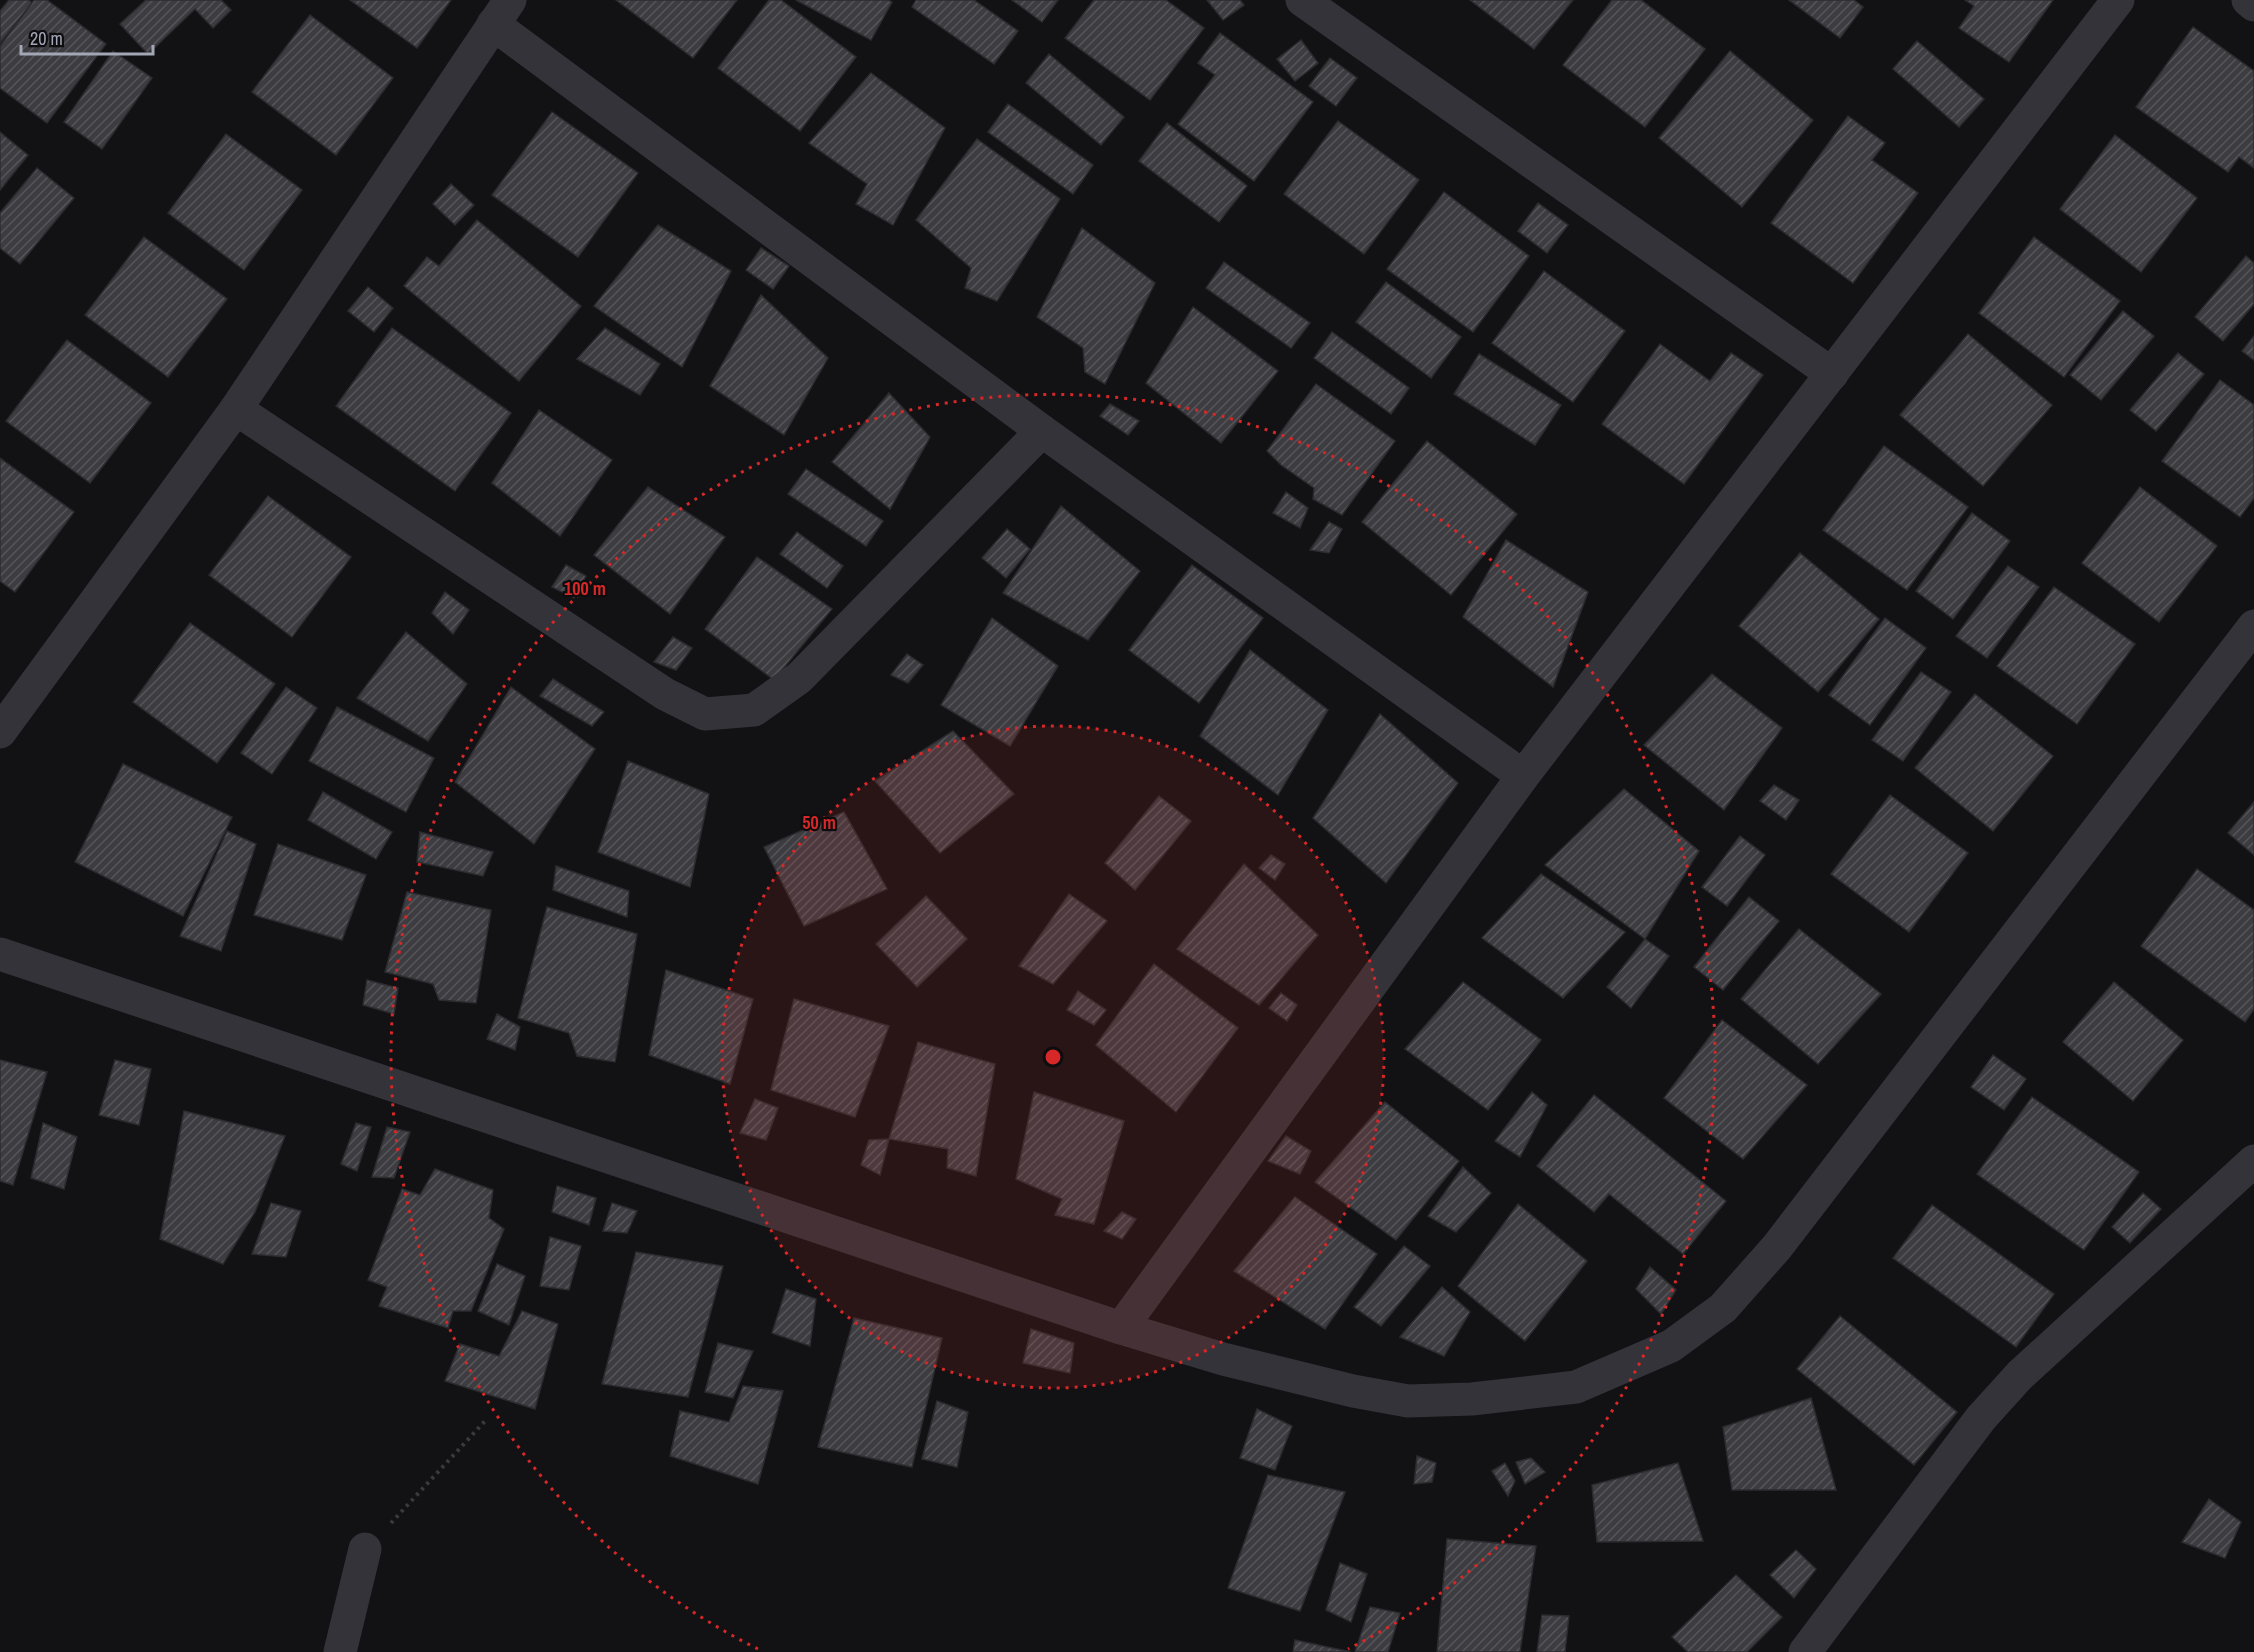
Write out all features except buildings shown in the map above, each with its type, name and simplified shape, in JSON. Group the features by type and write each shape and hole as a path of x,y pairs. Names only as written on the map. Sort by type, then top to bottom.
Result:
{"street":[{"path":"1302,0 1832,374"},
{"path":"1121,1328 1523,776 2118,0"},
{"path":"2248,0 2254,4"},
{"path":"0,732 236,409 501,12 1042,430 1523,776"},
{"path":"236,409 665,694 705,714 754,710 799,678 1042,430"},
{"path":"0,954 1121,1328 1232,1361 1353,1391 1407,1401 1472,1400 1576,1387 1671,1346 1722,1308 1777,1247 2254,626"},
{"path":"1805,1652 1981,1418 2020,1375 2254,1161"},
{"path":"340,1652 365,1549"}],"path":[{"path":"365,1549 425,1488 485,1421"}]}
